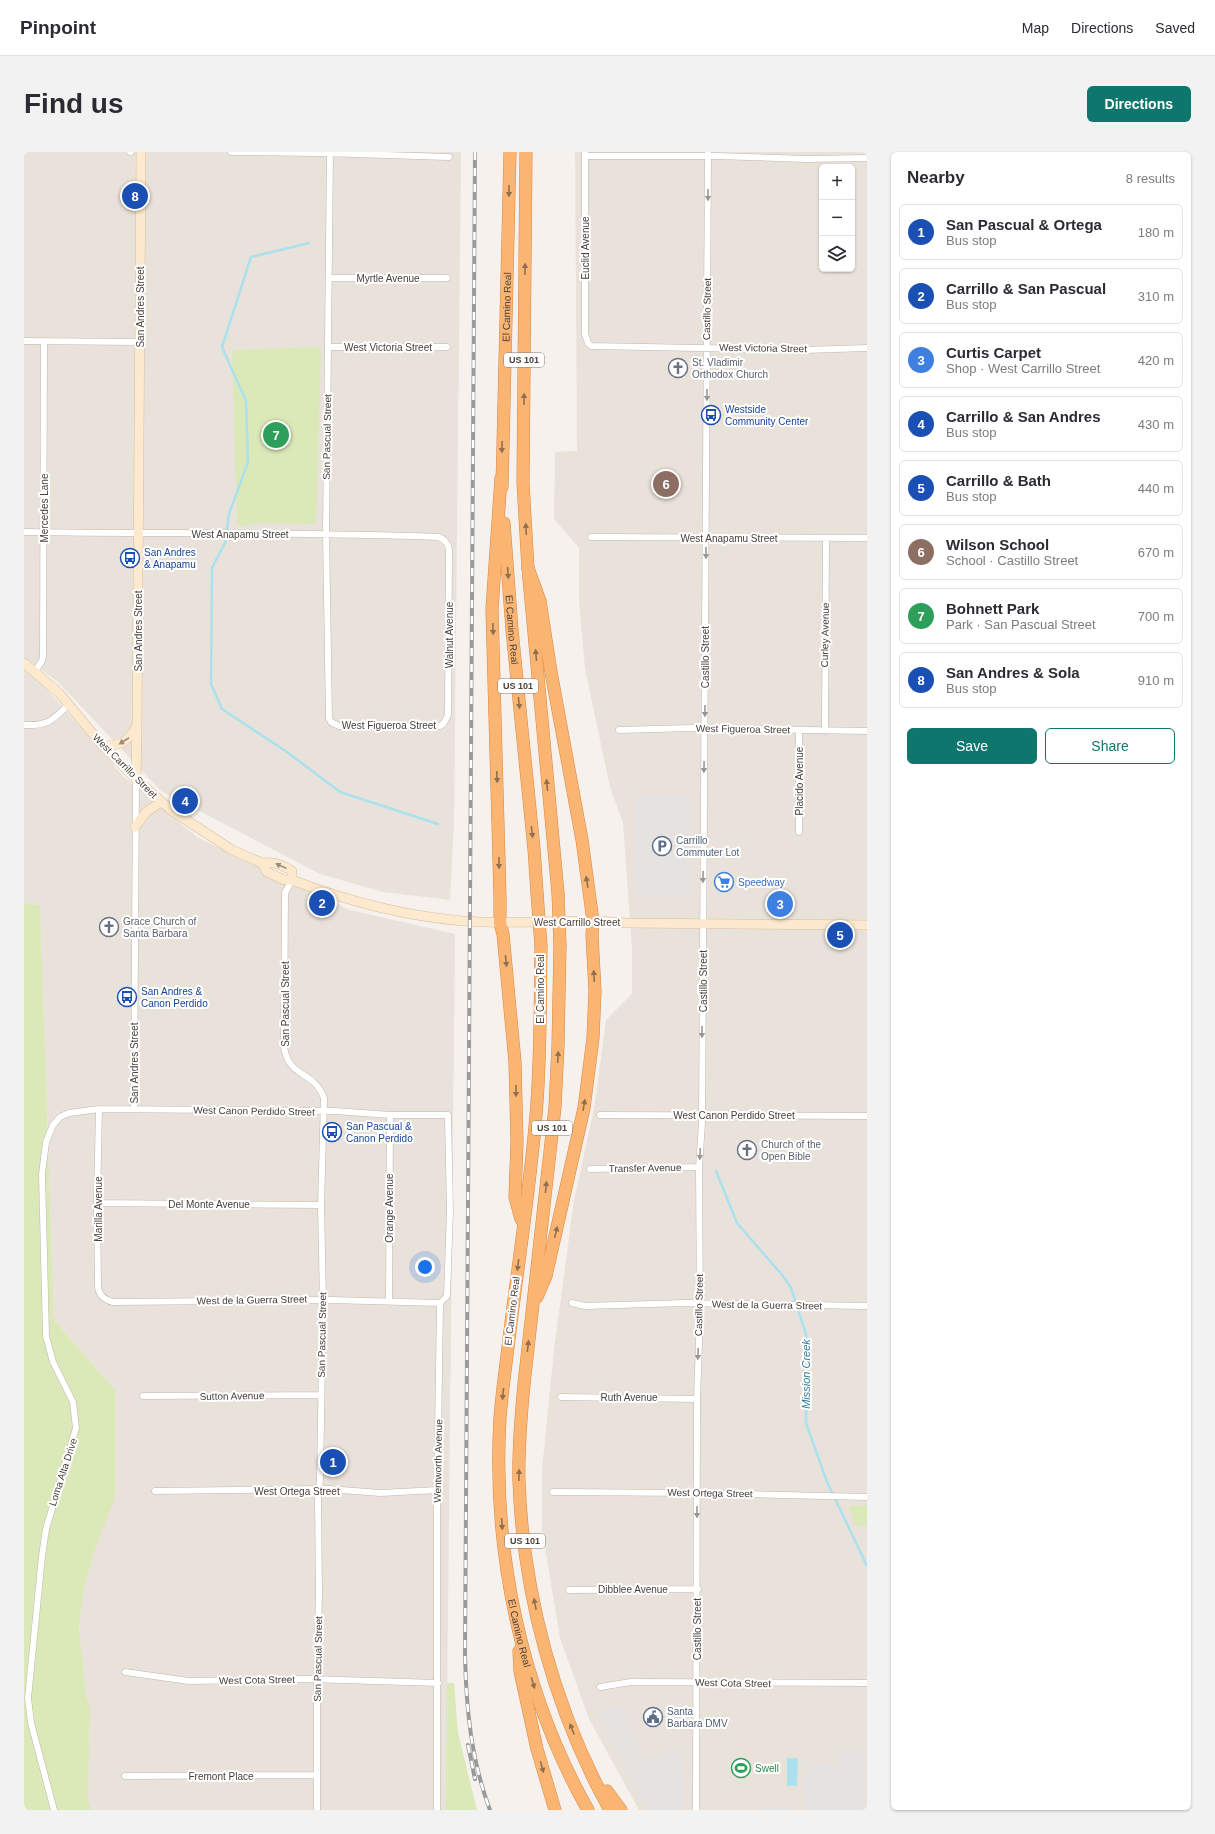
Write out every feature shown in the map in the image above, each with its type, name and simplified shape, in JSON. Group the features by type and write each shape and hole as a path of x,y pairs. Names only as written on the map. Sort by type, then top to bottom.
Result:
{"highway":[{"name":"El Camino Real","path":"510,152 501,478 512,630 534,849 541,946 540,1022 536,1115 503,1392 499,1450 503,1542 519,1632 538,1700 572,1782 588,1810"},
{"name":"El Camino Real","path":"526,152 523,483 528,568 558,893 560,946 555,1107 520,1429 519,1481 528,1567 539,1624 554,1680 586,1765 610,1810"},
{"path":"501,478 492,609 500,923 503,934 515,1062 517,1142 515,1197 523,1226"},
{"path":"528,568 540,601 550,665 582,840 593,921 594,1015 586,1093 579,1131 546,1276 532,1309"},
{"path":"519,1632 520,1671 537,1749 555,1810"},
{"path":"586,1765 621,1810"}],"main road":[{"name":"San Andres Street","path":"136,779 138,725 141,152"},
{"name":"West Carrillo Street","path":"24,663 59,692 68,705 103,746 161,802 205,834 232,850 262,863 271,862 292,871 292,880 338,896 405,913 456,920 500,923 593,921 627,923 867,925"},
{"path":"103,746 121,744 132,736 138,725"},
{"path":"135,827 146,812 161,802"}],"street":[{"path":"232,152 330,152 449,157"},
{"name":"San Pascual Street","path":"330,152 326,533 329,718 331,722"},
{"path":"585,154 708,154 761,159 867,158"},
{"name":"Euclid Avenue","path":"585,154 585,334 588,343"},
{"name":"Castillo Street","path":"696,1810 698,1589 697,1398 700,1304 699,1168 702,1115 708,154"},
{"name":"Myrtle Avenue","path":"329,278 447,278"},
{"path":"24,341 140,342"},
{"name":"Mercedes Lane","path":"35,671 42,661 43,656 44,341"},
{"name":"West Victoria Street","path":"588,343 597,347 707,347 804,350 867,348"},
{"name":"West Victoria Street","path":"328,347 447,347"},
{"name":"West Anapamu Street","path":"24,532 138,532 242,535 326,533 438,537 446,542 450,550"},
{"name":"West Anapamu Street","path":"591,537 867,538"},
{"name":"Curley Avenue","path":"825,731 826,539"},
{"name":"Walnut Avenue","path":"446,720 448,715 450,550"},
{"path":"24,725 46,724 54,720 68,705"},
{"name":"West Figueroa Street","path":"331,722 339,726 440,726 446,720"},
{"name":"West Figueroa Street","path":"619,730 704,728 799,731 867,731"},
{"name":"Placido Avenue","path":"799,731 799,832"},
{"name":"San Andres Street","path":"134,1109 136,779"},
{"name":"San Pascual Street","path":"292,880 285,893 284,1047 287,1060 293,1068 312,1079 318,1086 324,1098 321,1205 323,1300 317,1680 317,1810"},
{"name":"West Canon Perdido Street","path":"60,1117 69,1113 99,1109 448,1115"},
{"name":"Marilla Avenue","path":"99,1109 97,1203 99,1291 104,1299 113,1302"},
{"name":"West Canon Perdido Street","path":"600,1114 867,1116"},
{"name":"Orange Avenue","path":"388,1300 390,1115"},
{"name":"Wentworth Avenue","path":"437,1810 440,1302 447,1296 449,1258 448,1115"},
{"name":"Loma Alta Drive","path":"54,1810 31,1723 28,1698 46,1528 76,1428 74,1407 48,1348 45,1325 42,1174 46,1142 53,1125 60,1117"},
{"name":"Transfer Avenue","path":"590,1169 699,1168"},
{"name":"Del Monte Avenue","path":"97,1203 321,1205"},
{"name":"West de la Guerra Street","path":"113,1302 388,1300 440,1302"},
{"name":"West de la Guerra Street","path":"572,1303 584,1306 700,1304 867,1306"},
{"name":"Sutton Avenue","path":"143,1396 321,1395"},
{"name":"Ruth Avenue","path":"561,1397 697,1398"},
{"name":"West Ortega Street","path":"155,1491 320,1490 380,1493 438,1490"},
{"name":"West Ortega Street","path":"554,1492 697,1492 867,1497"},
{"name":"Dibblee Avenue","path":"569,1590 698,1589"},
{"name":"West Cota Street","path":"125,1672 189,1681 317,1680 438,1683"},
{"name":"West Cota Street","path":"600,1687 631,1682 867,1683"},
{"name":"Fremont Place","path":"125,1776 317,1775"}],"shaded area":[{"path":"24,152 461,152 454,822 450,900 383,892 320,874 161,791 57,681 24,658"},
{"path":"575,152 867,152 867,1810 639,1810 589,1719 560,1638 542,1529 542,1470 554,1350 574,1200 594,1109 606,1020 632,994 632,949 623,823 610,787 585,669 579,600 579,548 554,519 555,452 577,451"},
{"path":"24,663 123,776 197,837 350,910 455,934 446,1810 92,1810 88,1801 90,1706 86,1696 79,1628 83,1593 93,1554 115,1390 54,1320 40,905 24,903"},
{"name":"Carrillo Commuter Lot","path":"635,796 690,796 690,897 635,896"},
{"path":"621,1705 644,1760 683,1747 684,1810 645,1810 596,1713"},
{"path":"836,1748 864,1751 867,1754 867,1769 864,1772 867,1775 867,1810 806,1810 804,1790 805,1763 839,1763"},
{"path":"759,1807 789,1807 792,1810 759,1810"}],"green space":[{"path":"321,347 316,521 314,524 254,523 247,526 237,525 232,350"},
{"path":"24,903 40,905 54,1320 115,1390 115,1497 93,1554 83,1593 79,1628 86,1696 90,1706 88,1801 92,1810 24,1810"},
{"path":"867,1505 867,1526 855,1526 849,1506"},
{"path":"447,1683 454,1683 458,1733 477,1810 446,1810"}],"water":[{"path":"787,1758 798,1758 797,1786 787,1786"}],"waterway":[{"path":"309,243 251,257 222,347 246,401 248,462 229,514 225,543 212,568 211,684 222,709 287,752 340,792 438,824"},
{"name":"Mission Creek","path":"716,1171 737,1223 783,1276 791,1288 806,1334 806,1423 827,1482 867,1566"}],"railway":[{"path":"475,152 465,1654 468,1713 474,1753 478,1772 490,1810"},
{"path":"468,1745 475,1779"}],"place":[{"name":"San Andres & Sola","path":"135,196"},
{"name":"St. Vladimir Orthodox Church","path":"678,368"},
{"name":"Westside Community Center","path":"711,415"},
{"name":"Bohnett Park","path":"276,435"},
{"name":"Wilson School","path":"666,484"},
{"name":"San Andres & Anapamu","path":"130,558"},
{"name":"Carrillo & San Andres","path":"185,801"},
{"name":"Carrillo Commuter Lot","path":"662,846"},
{"name":"Speedway","path":"724,882"},
{"name":"Carrillo & San Pascual","path":"322,903"},
{"name":"Curtis Carpet","path":"780,904"},
{"name":"Grace Church of Santa Barbara","path":"109,927"},
{"name":"Carrillo & Bath","path":"840,935"},
{"name":"San Andres & Canon Perdido","path":"127,997"},
{"name":"San Pascual & Canon Perdido","path":"332,1132"},
{"name":"Church of the Open Bible","path":"747,1150"},
{"name":"San Pascual & Ortega","path":"333,1462"},
{"name":"Santa Barbara DMV","path":"653,1717"},
{"name":"Swell","path":"741,1768"}]}
